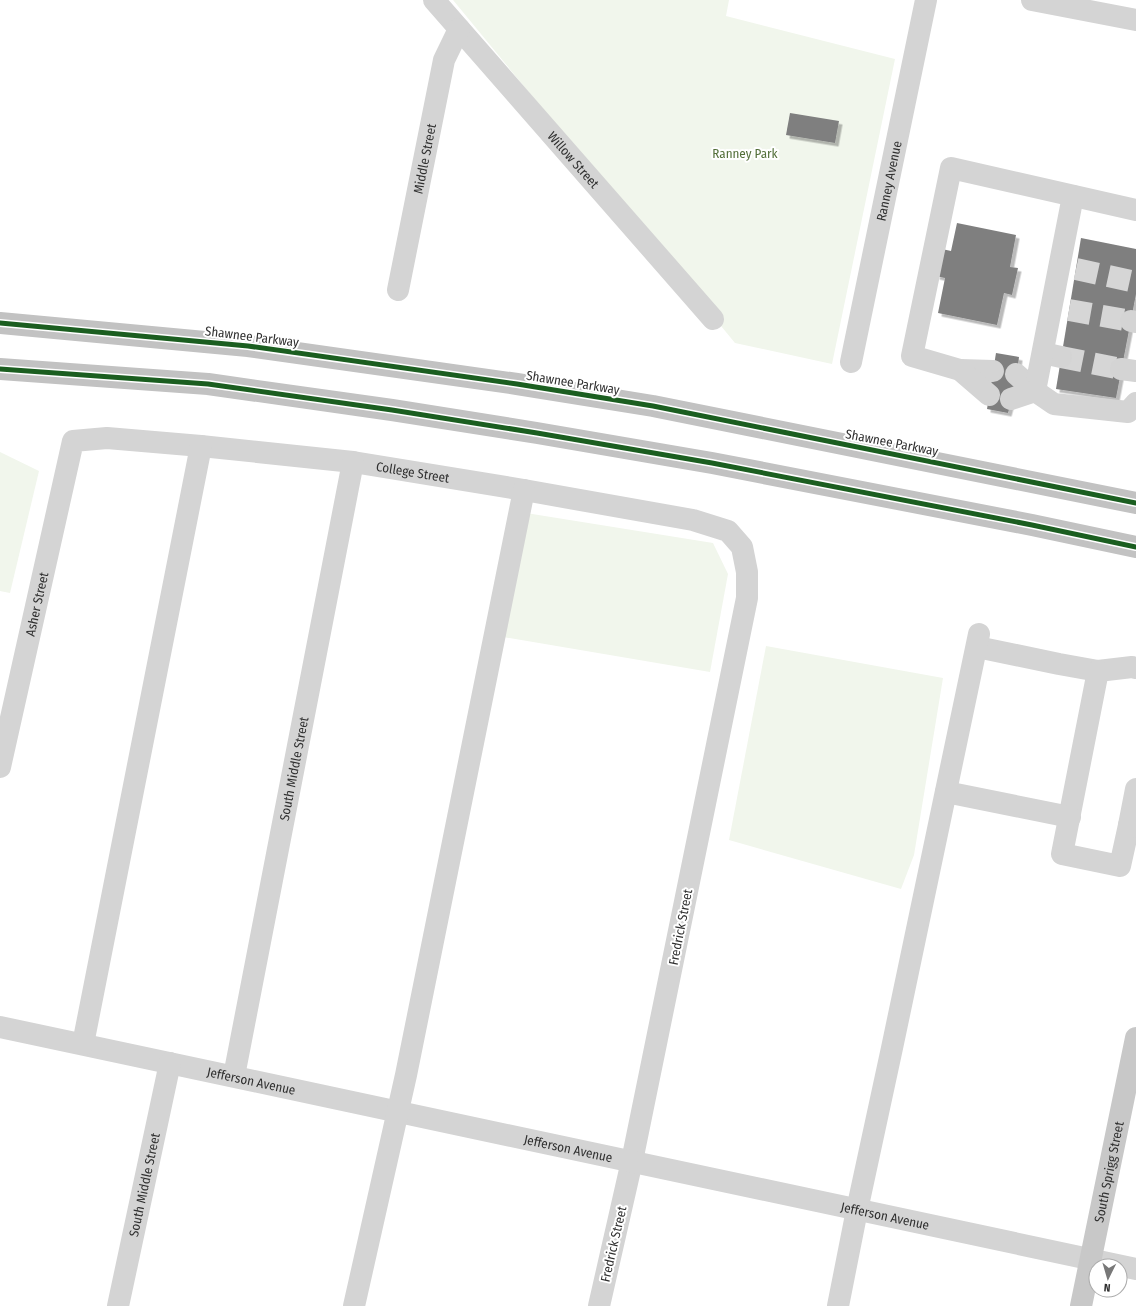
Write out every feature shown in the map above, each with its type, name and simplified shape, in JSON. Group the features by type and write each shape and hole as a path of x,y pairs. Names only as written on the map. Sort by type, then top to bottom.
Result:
{"highway":[{"name":"Shawnee Parkway","path":"0,324 248,346 517,384 653,406 1136,503"},
{"path":"0,369 208,384 537,432 712,462 1136,547"},
{"path":"1109,497 1136,494"},
{"path":"1100,540 1121,550 1136,561"}],"main road":[{"name":"South Sprigg Street","path":"1091,1258 1136,1038"},
{"name":"South Sprigg Street","path":"1081,1306 1088,1273"}],"street":[{"name":"Willow Street","path":"434,0 713,319"},
{"name":"Ranney Avenue","path":"851,362 926,0"},
{"path":"1032,0 1136,20"},
{"name":"Middle Street","path":"398,290 444,60 459,29"},
{"path":"993,370 960,370 912,356 951,168 1136,210"},
{"path":"1011,399 1035,391 1052,355 1068,268 1073,196"},
{"path":"960,370 989,396"},
{"path":"1016,374 1035,391 1054,404 1128,412 1136,403"},
{"name":"College Street","path":"73,441 107,438 353,462 524,490 692,520 728,532 742,547"},
{"name":"Asher Street","path":"0,767 73,441"},
{"path":"83,1044 201,446"},
{"name":"South Middle Street","path":"234,1076 353,462"},
{"path":"354,1306 398,1112 524,490"},
{"name":"Fredrick Street","path":"599,1306 632,1161 747,598 747,572 742,547"},
{"path":"838,1306 978,640 1058,664 1098,671 1136,668"},
{"path":"1098,671 1062,854 1120,866 1132,826 1136,789"},
{"path":"946,792 1070,817"},
{"name":"Jefferson Avenue","path":"0,1026 1088,1258"},
{"name":"South Middle Street","path":"118,1306 170,1063"}],"green space":[{"name":"Ranney Park","path":"453,0 729,0 726,16 895,59 832,364 735,343"},
{"path":"0,452 39,471 10,593 0,591"},
{"path":"526,513 713,543 728,574 710,672 503,637"},
{"path":"766,646 943,678 914,855 901,889 729,840"}],"building":[{"path":"790,113 839,121 835,143 786,135"},
{"path":"957,223 1016,235 1010,267 1018,268 1012,295 1004,293 997,325 938,313 945,278 936,276 942,249 951,251"},
{"path":"1081,238 1136,249 1136,294 1116,398 1056,389"},
{"path":"996,353 1019,357 1015,387 1008,413 987,409"}],"tunnel":[{"path":"1076,269 1136,282"},
{"path":"1069,310 1131,321"},
{"path":"1061,357 1121,369"}],"cycle path":[{"path":"0,323 248,346 517,384 653,406 1136,503"},
{"path":"0,369 208,384 392,410 712,463 1032,525 1136,547"}]}
